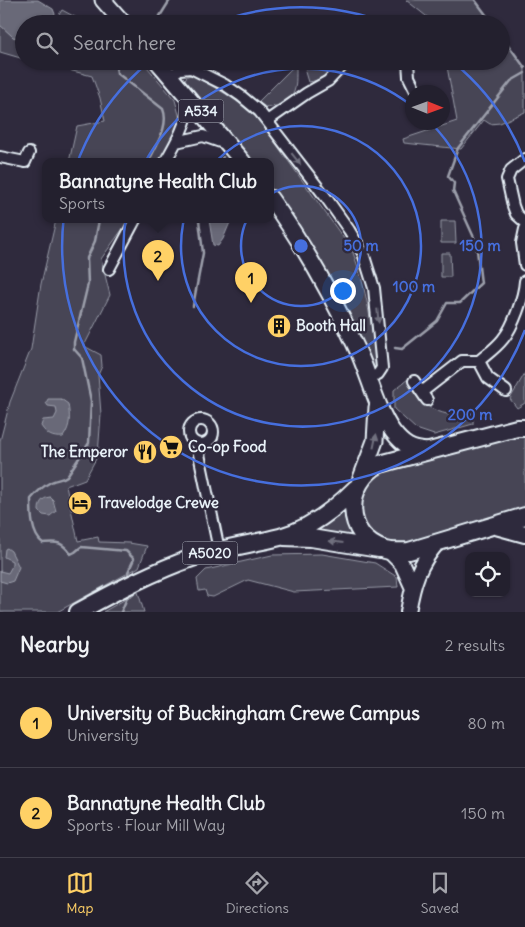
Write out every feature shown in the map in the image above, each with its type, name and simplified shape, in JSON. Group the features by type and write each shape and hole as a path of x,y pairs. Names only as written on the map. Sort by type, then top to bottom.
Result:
{"highway":[{"path":"525,428 517,428 380,464 368,472 358,485 353,503 353,511 358,526 370,541 387,550 409,551 525,516"},
{"name":"A5020","path":"78,612 141,578 174,564 219,550 282,536 325,516 358,485"},
{"path":"495,526 525,534"},
{"name":"A5020","path":"282,536 310,538 387,550"}],"main road":[{"path":"103,0 116,15"},
{"name":"A534","path":"165,70 240,158"},
{"path":"274,204 296,234 320,275 353,339 390,428 402,442 415,450 428,451"},
{"path":"358,485 375,440 377,425 376,398"},
{"path":"408,612 412,586 421,564 438,542"},
{"path":"387,550 402,564 412,586"}],"street":[{"path":"170,76 179,70"},
{"path":"195,70 241,96 259,111 349,230 367,262 375,296 382,368 378,374 369,378"},
{"path":"267,121 328,81 338,70"},
{"path":"409,70 409,77 413,85"},
{"path":"167,158 188,115 190,99"},
{"path":"176,142 191,137 207,137 230,146"},
{"path":"0,157 25,162 29,153"},
{"path":"525,159 511,170 507,179 516,214 525,222"},
{"path":"109,269 133,223"},
{"path":"525,229 522,243 525,265"},
{"path":"414,381 424,396 462,361 479,361 504,338 517,310 525,287 525,281"},
{"path":"479,361 488,378 506,391"},
{"path":"199,444 199,454 219,550"}],"shaded area":[{"path":"406,0 475,0 486,15 425,15"},
{"path":"62,10 71,15 59,15"},
{"path":"0,24 15,37 15,56 0,52"},
{"path":"510,47 525,68 525,112 500,123 490,124 484,120 461,149 404,143 403,139 430,130 450,130 450,123 457,121 448,70 510,70"},
{"path":"69,70 150,70 175,100 181,122 162,158 70,158 77,126 105,121 100,98 92,76"},
{"path":"290,70 296,70 295,88 290,99 267,108 258,102"},
{"path":"306,70 331,70 322,77 308,82"},
{"path":"192,75 226,94 254,113 352,250 365,294 377,367 372,370 274,196 274,158 244,158 183,83 187,76"},
{"path":"441,221 455,221 456,243 441,243"},
{"path":"55,223 127,223 101,259 110,295 84,346 101,355 102,366 98,375 101,414 98,455 85,479 66,486 78,541 98,537 99,542 147,546 139,567 57,612 0,612 0,441 10,402 31,349 41,284"},
{"path":"441,253 450,253 451,277 441,277"},
{"path":"525,373 525,403 517,408 510,399"},
{"path":"408,379 417,397 428,407 450,415 473,418 473,424 434,435 416,429 394,409 394,390"},
{"path":"525,428 525,534 495,526 425,547 311,538 312,523 362,475"},
{"path":"322,554 375,563 397,577 398,587 294,592 248,580 213,597 207,596 205,590 199,591 197,579 206,570 272,555"},
{"path":"138,592 144,612 103,612"}],"water":[{"path":"0,0 38,0 53,9 55,14 15,15 15,37 0,25"},
{"path":"209,223 230,223 218,246 213,245"},
{"path":"48,399 61,399 68,404 69,421 63,437 50,435 41,426 43,420 54,419 57,413 56,407 48,406 46,403"},
{"path":"50,497 53,500 56,511 50,516 43,515 39,511 40,504 44,499"},
{"path":"7,548 11,551 19,567 13,581 7,583 0,581 0,571 8,573 12,566 12,561 4,557 5,549"}],"waterway":[{"path":"161,15 170,0"},
{"path":"475,0 486,15"},
{"path":"510,47 525,68"},
{"path":"117,70 117,73 163,109 165,122 151,158"},
{"path":"395,348 402,349 437,321 447,303 460,303 481,283 476,242 453,191 454,183 448,176 458,148 511,81 525,73"},
{"path":"98,223 95,241 87,258 88,284 74,342 74,349 82,358 91,401 89,443 67,476 53,481 40,489 31,499 32,517 36,535 43,543 62,545 71,554 81,547 126,551 134,559 128,572 128,579"},
{"path":"193,306 203,253 199,223"},
{"path":"121,612 127,598 127,592"}],"place":[{"name":"Bannatyne Health Club","path":"158,281"},
{"name":"University of Buckingham Crewe Campus","path":"251,303"},
{"name":"Booth Hall","path":"279,326"},
{"name":"Co-op Food","path":"171,447"},
{"name":"The Emperor","path":"145,452"},
{"name":"Travelodge Crewe","path":"80,503"}]}
